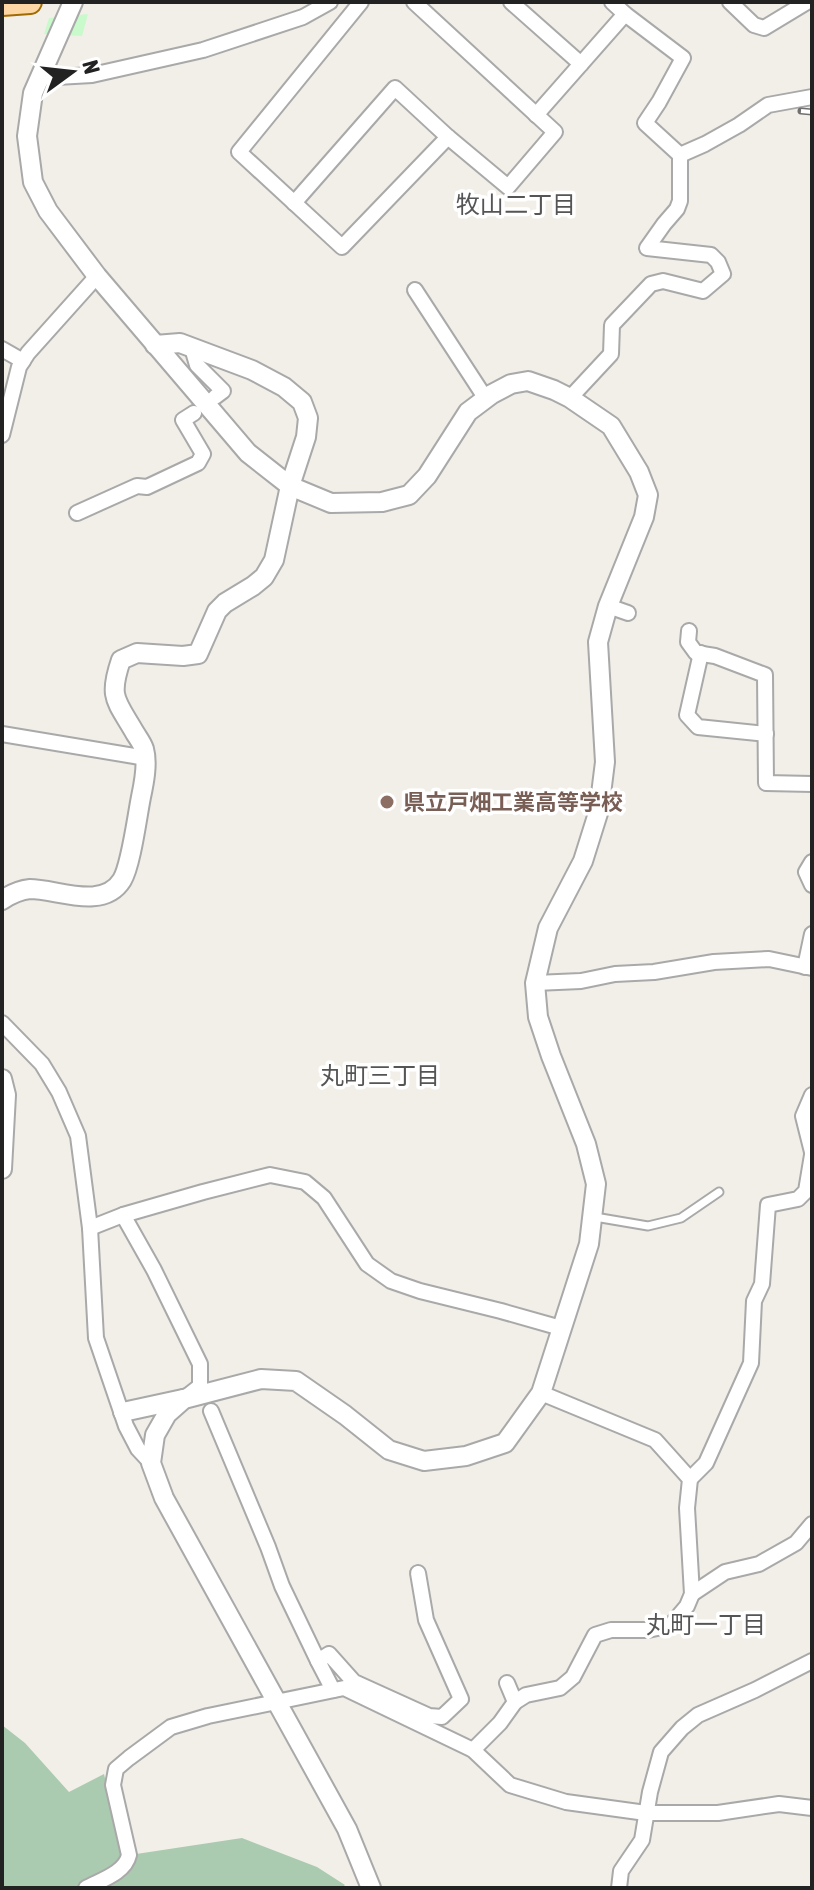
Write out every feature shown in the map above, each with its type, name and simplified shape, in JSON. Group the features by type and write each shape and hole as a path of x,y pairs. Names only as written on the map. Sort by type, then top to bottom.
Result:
{"main road":[{"path":"2,4 30,2"}],"street":[{"path":"73,2 33,93 27,136 33,182 48,211 97,276 248,453 290,486 331,503 382,502 409,495 427,476 468,412 511,384 528,381 570,398 611,426 639,472 648,495 644,517 608,606 598,642 605,762 599,810 583,861 548,928 535,983 538,1017 586,1144 596,1184 589,1244 541,1393 505,1443 466,1456 424,1461 389,1450 296,1381 261,1379 123,1412"},
{"path":"39,78 92,75 203,50 303,17 330,2"},
{"path":"361,2 239,152 342,247 448,137"},
{"path":"294,203 395,88 508,187 555,132 414,2"},
{"path":"510,2 581,64"},
{"path":"570,398 611,354 612,325 651,284 663,281 703,291 723,274 711,255 647,248 680,201 680,155 645,123 683,58 612,2"},
{"path":"730,2 754,25 764,28 807,2"},
{"path":"536,115 625,14"},
{"path":"680,155 716,138 768,105 812,97"},
{"path":"2,435 19,367 97,276"},
{"path":"415,290 486,399"},
{"path":"2,900 12,893 30,889 90,898 120,883 126,869 142,794 146,758 143,746 114,698 113,681 121,660 137,653 198,654 217,611 264,577 274,560 290,486 306,437 308,418 302,402 284,387 252,370 180,343 155,345"},
{"path":"192,348 197,365 223,391 215,397"},
{"path":"2,349 23,361"},
{"path":"77,513 137,486 147,487 198,463 203,454 183,420 194,413"},
{"path":"608,606 628,613"},
{"path":"689,631 688,642 696,653 715,656 765,675 766,783 812,784"},
{"path":"701,653 687,715 698,727 766,734"},
{"path":"2,734 146,758"},
{"path":"812,862 806,872 812,885"},
{"path":"535,983 581,981 714,962 769,959 808,967 812,934"},
{"path":"2,1023 42,1064 59,1092 78,1136 90,1228 96,1338 126,1426 138,1449 151,1463 164,1498 347,1829 371,1888"},
{"path":"2,1079 6,1095 2,1169"},
{"path":"473,1750 500,1723 515,1702 526,1695 560,1688 573,1677 595,1635 611,1630 648,1630 671,1625 687,1606 692,1594 687,1508 690,1479 706,1463 751,1363 754,1301 762,1284 768,1205 798,1199 806,1191 812,1153 803,1116 812,1095"},
{"path":"90,1228 123,1215 270,1175 305,1182 324,1198 367,1264 391,1281 561,1328"},
{"path":"123,1215 200,1364 200,1386 167,1414 155,1435 151,1463"},
{"path":"541,1393 655,1440 690,1479"},
{"path":"211,1411 282,1586 333,1690"},
{"path":"692,1594 725,1572 759,1564 796,1543 812,1524"},
{"path":"318,1661 329,1654 354,1682 429,1716 442,1717 461,1699 426,1620 418,1573"},
{"path":"619,1888 621,1871 642,1840 661,1752 698,1715 812,1661"},
{"path":"507,1683 515,1702"},
{"path":"86,1888 120,1871 128,1863 129,1855 113,1785 116,1769 171,1727 208,1716 344,1688 473,1750 510,1785 566,1802 646,1813 718,1813 779,1804 812,1808"}],"lane":[{"path":"592,1217 648,1226 681,1218 719,1192"}],"green space":[{"path":"88,14 82,36 44,34 49,18"},
{"path":"2,1725 25,1743 69,1792 104,1774 123,1856 242,1838 317,1867 345,1885 342,1888 2,1888"}],"railway":[{"path":"801,111 812,112"}],"place":[{"name":"県立戸畑工業高等学校","path":"387,802"}],"district":[{"name":"牧山二丁目","path":"516,205"},
{"name":"丸町三丁目","path":"380,1076"},
{"name":"丸町一丁目","path":"706,1625"}]}
